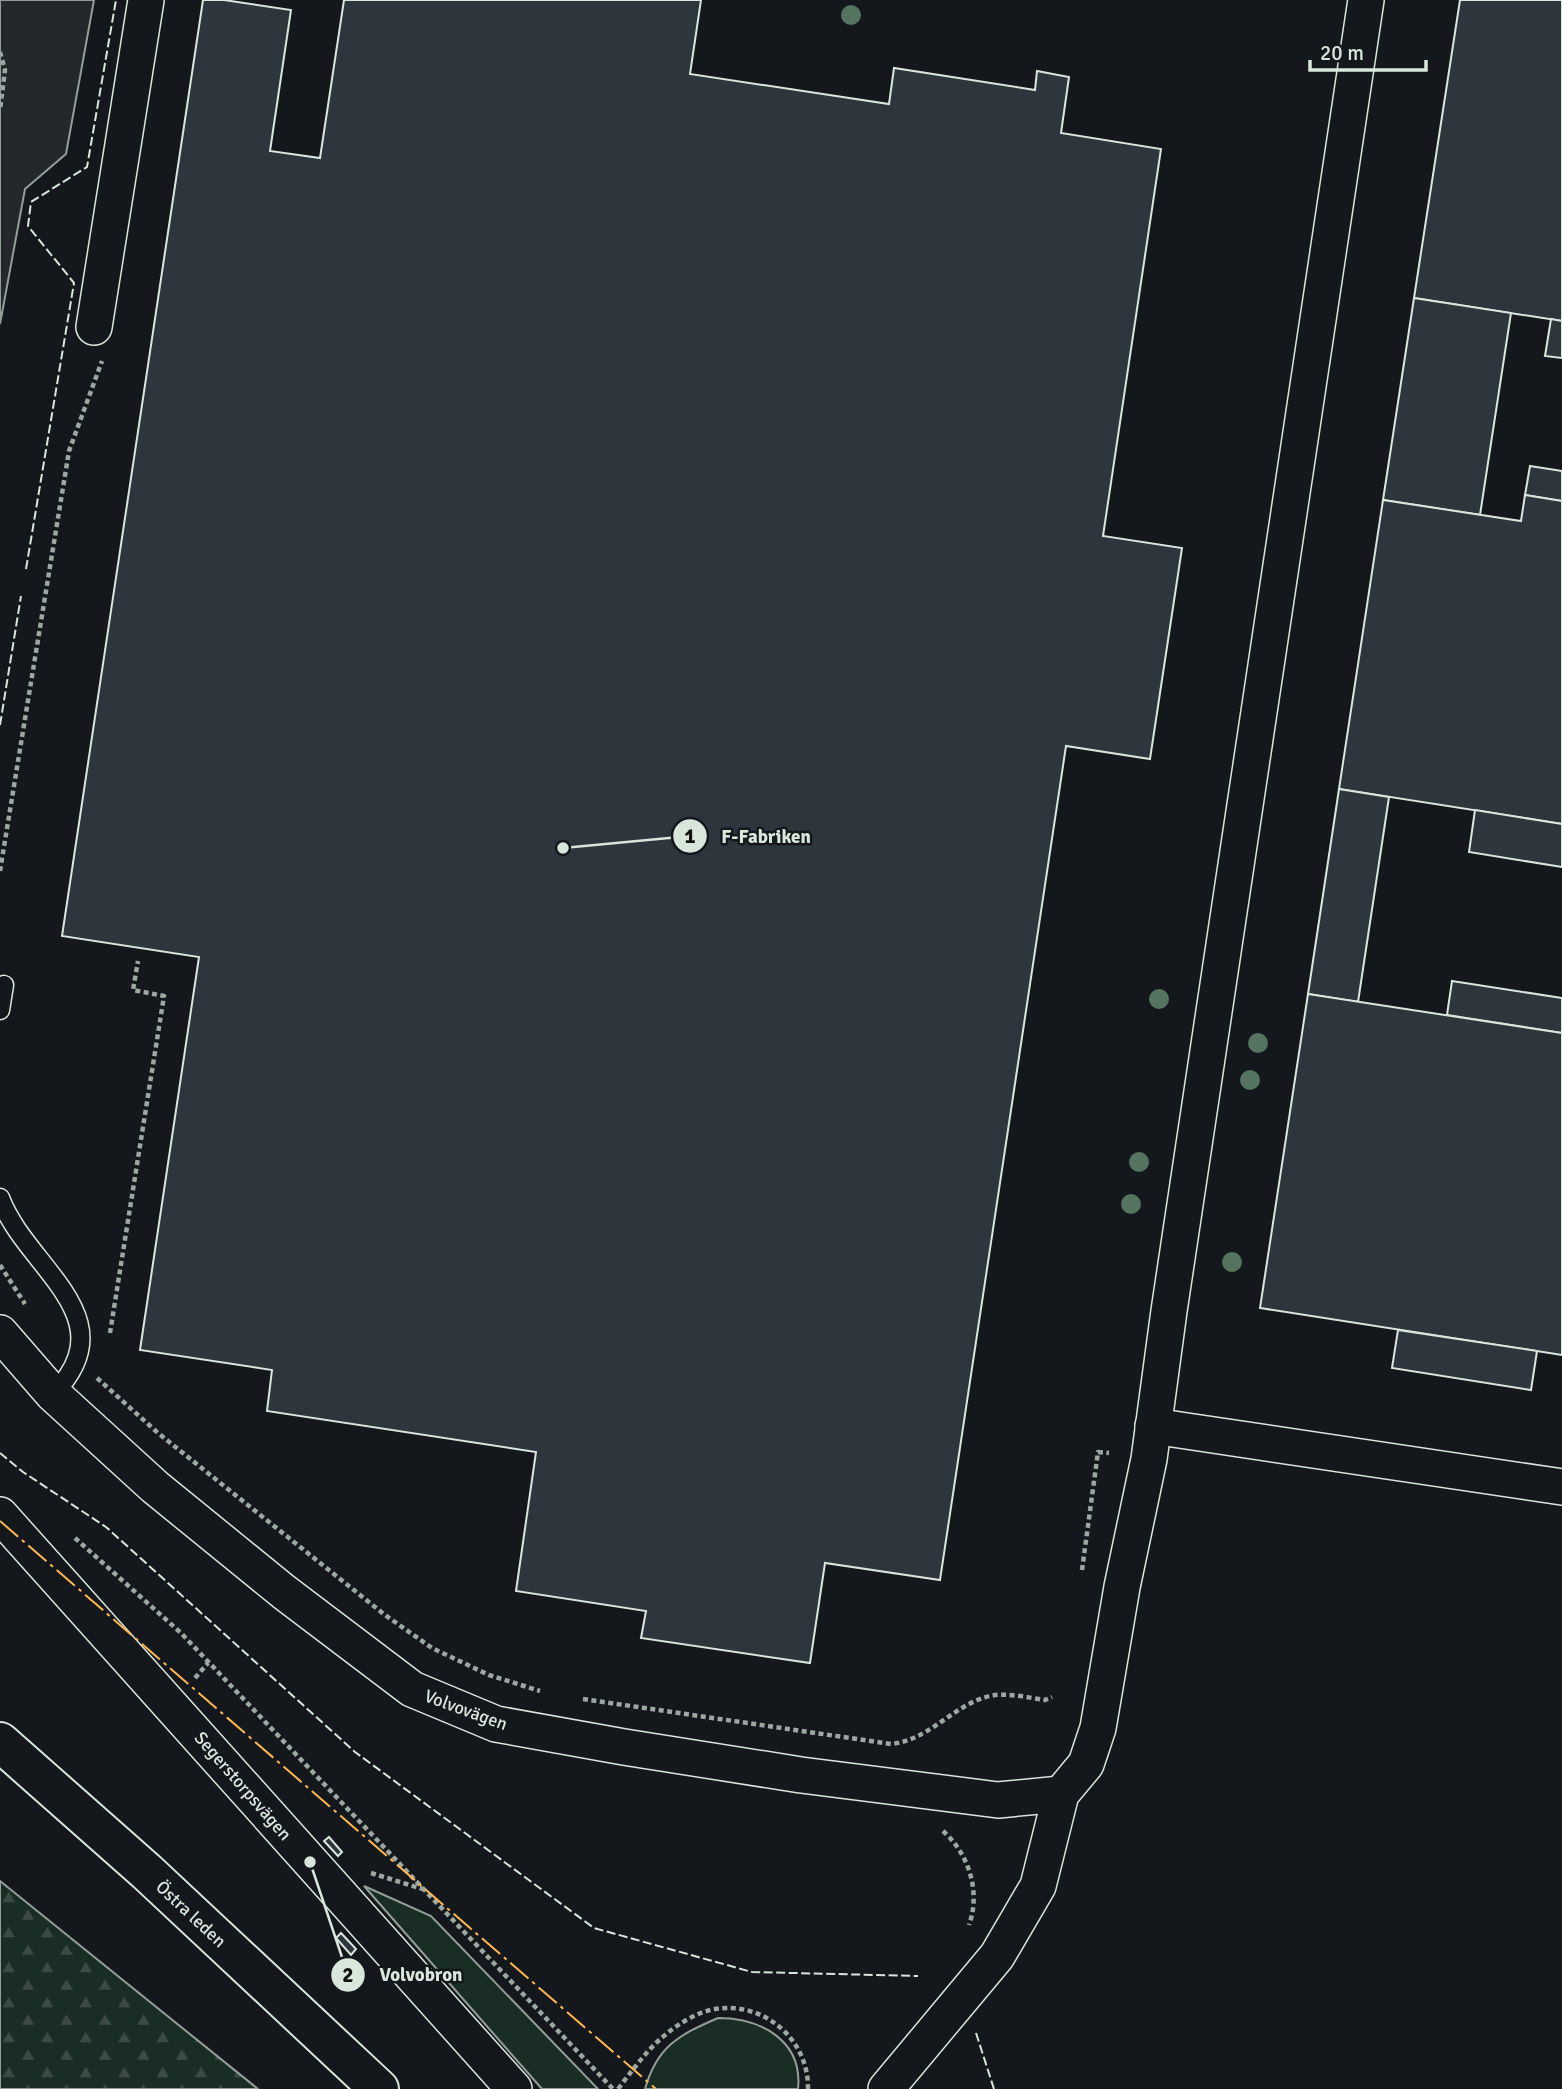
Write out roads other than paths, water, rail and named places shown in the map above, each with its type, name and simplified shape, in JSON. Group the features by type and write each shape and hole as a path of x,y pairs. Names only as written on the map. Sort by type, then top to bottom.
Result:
{"highway":[{"name":"Östra leden","path":"0,1742 147,1872 379,2089"}],"street":[{"path":"99,340 145,0"},
{"path":"886,2089 997,1956 1038,1886 1061,1794 1086,1764 1098,1728 1153,1426 1366,0"},
{"name":"Volvovägen","path":"0,1334 53,1394 155,1487 284,1592 412,1689 496,1724 801,1775 998,1800 1061,1794"},
{"path":"1153,1426 1562,1487"},
{"name":"Segerstorpsvägen","path":"0,1515 514,2089"}],"lane":[{"path":"0,1010 4,985"},
{"path":"0,1198 16,1228 59,1283 78,1317 82,1345 79,1361 70,1376 53,1394"}],"place":[{"name":"F-Fabriken","path":"563,848"},
{"name":"Volvobron","path":"310,1862"}]}
